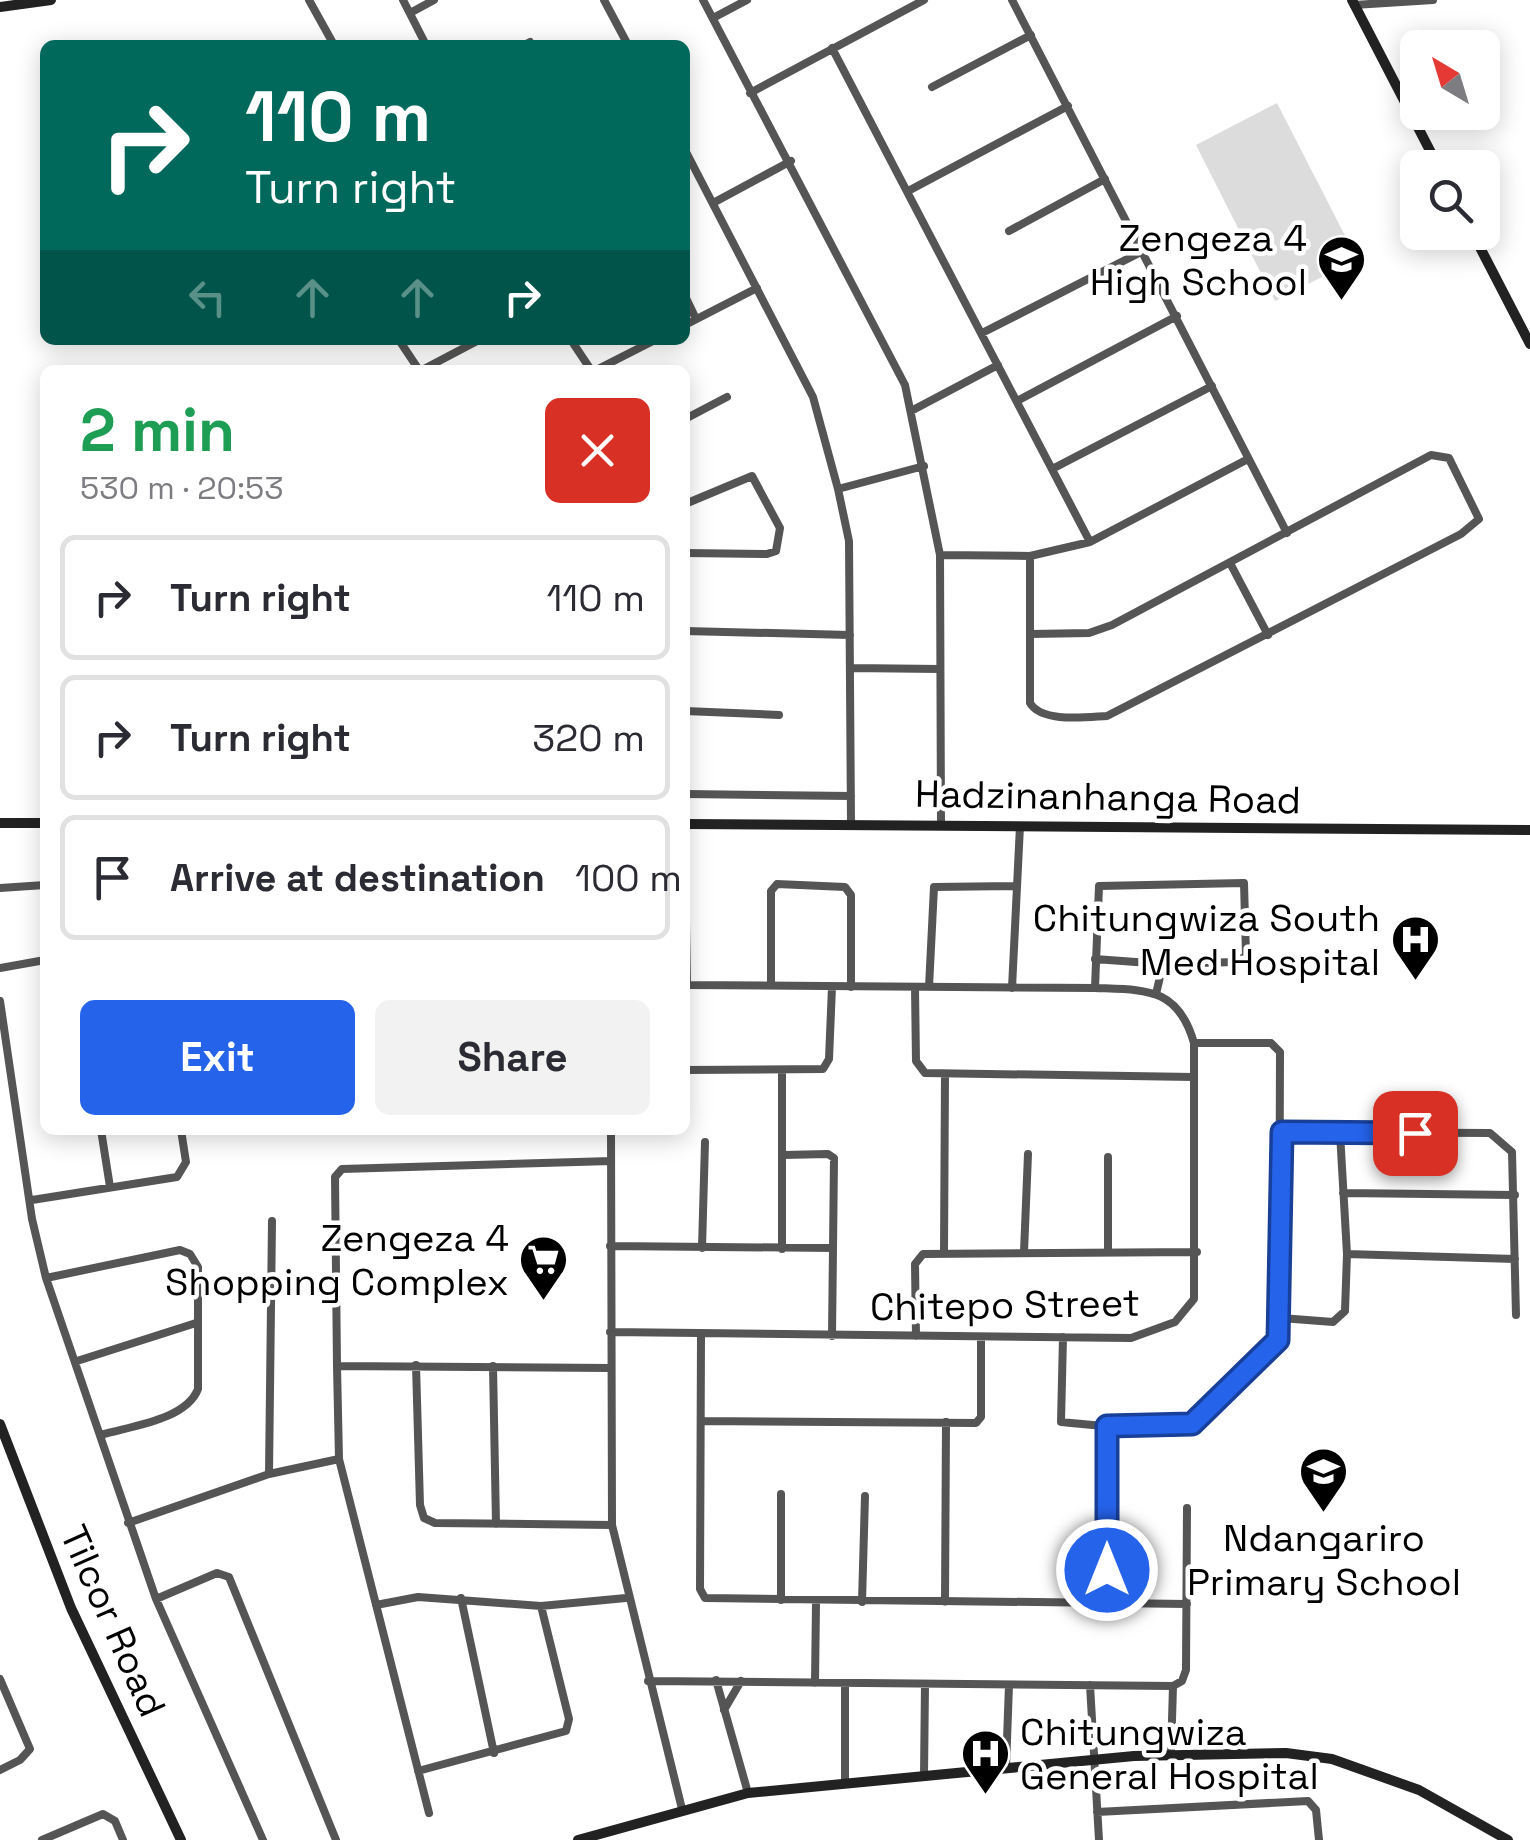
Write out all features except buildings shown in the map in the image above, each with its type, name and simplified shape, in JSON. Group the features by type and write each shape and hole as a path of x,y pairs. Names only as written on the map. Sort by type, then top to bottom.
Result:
{"street":[{"path":"0,7 51,0"},
{"path":"309,0 331,40"},
{"path":"403,0 424,40"},
{"path":"410,13 434,0"},
{"path":"604,0 625,40"},
{"path":"704,0 905,385 940,555 941,825"},
{"path":"713,18 747,0"},
{"path":"750,93 924,0"},
{"path":"1012,0 1287,533"},
{"path":"1430,150 1353,2 1433,0"},
{"path":"932,86 1031,35"},
{"path":"832,48 910,190 1090,542"},
{"path":"910,190 1068,106"},
{"path":"690,159 812,397 838,489 850,541 851,824"},
{"path":"713,203 791,161"},
{"path":"1010,231 1106,179"},
{"path":"1481,250 1530,344"},
{"path":"982,334 1143,251"},
{"path":"690,322 757,288"},
{"path":"690,306 696,319"},
{"path":"1017,401 1177,316"},
{"path":"430,365 470,345"},
{"path":"575,345 590,365"},
{"path":"604,365 645,345"},
{"path":"911,411 998,365"},
{"path":"1054,468 1212,386"},
{"path":"690,416 727,397"},
{"path":"1030,556 1031,634 1032,708 1042,715 1095,716 1128,708 1461,534 1479,519 1448,458 1437,454 1230,564 1088,633 1031,634"},
{"path":"940,555 1030,556 1090,542 1248,459"},
{"path":"838,489 924,466"},
{"path":"690,502 752,476 780,528 776,551 767,554 690,552"},
{"path":"1230,564 1268,635"},
{"path":"690,632 850,635"},
{"path":"850,668 940,669"},
{"path":"690,710 779,715"},
{"path":"690,794 851,796"},
{"path":"0,824 40,824"},
{"name":"Hadzinanhanga Road","path":"690,824 1530,830"},
{"path":"1012,988 1020,826"},
{"path":"1095,988 1096,891 1101,885 1244,883 1247,953 1243,960 1163,964 1096,959"},
{"path":"770,984 771,891 777,884 845,887 851,896 851,987"},
{"path":"0,888 40,885"},
{"path":"929,987 934,887 1015,886"},
{"path":"0,968 40,961"},
{"path":"1156,994 1163,964"},
{"path":"690,985 1095,988 1156,994 1179,1008 1194,1043 1271,1043 1278,1048 1282,1132 1281,1318 1275,1346 1199,1420 1182,1426 1107,1426 1061,1422 1063,1337"},
{"path":"690,1070 821,1070 828,1065 832,987"},
{"path":"916,988 916,1061 925,1073 1194,1078"},
{"path":"0,1001 46,1278 156,1599 263,1840"},
{"name":"Chitepo Street","path":"610,1332 1130,1338 1175,1322 1194,1299 1194,1043"},
{"path":"782,1070 782,1249"},
{"path":"944,1252 946,1075"},
{"path":"1282,1132 1490,1132 1512,1152 1516,1315"},
{"path":"1281,1318 1340,1320 1345,1312 1347,1254 1340,1134"},
{"path":"101,1135 110,1187"},
{"path":"32,1200 177,1176 186,1162 182,1135"},
{"path":"612,1135 612,1524 626,1598 682,1809"},
{"path":"702,1248 704,1142"},
{"path":"783,1154 828,1154 834,1158 832,1336"},
{"path":"1024,1252 1028,1154"},
{"path":"1108,1156 1108,1252"},
{"path":"429,1812 338,1459 335,1178 342,1169 611,1161"},
{"path":"1343,1193 1515,1195"},
{"path":"269,1474 272,1221"},
{"path":"610,1246 833,1248"},
{"path":"46,1278 180,1250 190,1254 198,1267 198,1388 194,1399 180,1410 101,1435"},
{"path":"916,1336 916,1258 944,1252 1196,1252"},
{"path":"1347,1254 1515,1259"},
{"path":"77,1360 196,1323"},
{"path":"701,1336 702,1595 709,1600 1187,1604"},
{"path":"701,1421 976,1423 981,1416 981,1338"},
{"path":"416,1365 420,1505 424,1518 434,1523 612,1524"},
{"path":"337,1366 610,1368"},
{"path":"493,1366 496,1524"},
{"path":"945,1602 946,1422"},
{"name":"Tilcor Road","path":"0,1424 71,1608 181,1840"},
{"path":"1107,1426 1107,1604"},
{"path":"128,1523 269,1474 338,1459"},
{"path":"780,1600 781,1494"},
{"path":"862,1602 865,1496"},
{"path":"648,1681 1173,1686 1182,1680 1186,1670 1187,1508"},
{"path":"156,1599 217,1572 229,1577 336,1840"},
{"path":"376,1605 418,1598 541,1606 626,1598"},
{"path":"461,1598 494,1754"},
{"path":"815,1682 816,1602"},
{"path":"418,1771 561,1736 569,1727 541,1606"},
{"path":"0,1679 30,1744 20,1760 0,1770"},
{"path":"716,1680 748,1793"},
{"path":"724,1710 740,1680"},
{"path":"845,1782 846,1684"},
{"path":"924,1775 925,1684"},
{"path":"1006,1767 1010,1685"},
{"path":"1090,1685 1099,1840"},
{"path":"1171,1754 1173,1686"},
{"path":"578,1840 748,1793 1171,1754 1286,1753 1332,1759 1420,1790 1508,1840"},
{"path":"1097,1812 1308,1801 1316,1807 1319,1840"},
{"path":"42,1840 103,1814 114,1821 123,1840"}],"shaded area":[{"path":"1277,103 1357,259 1275,301 1196,145"}],"place":[{"name":"Zengeza 4 High School","path":"1342,302"},
{"name":"Chitungwiza South Med Hospital","path":"1415,982"},
{"name":"Zengeza 4 Shopping Complex","path":"544,1302"},
{"name":"Ndangariro Primary School","path":"1324,1514"},
{"name":"Chitungwiza General Hospital","path":"985,1796"}],"route":[{"path":"1107,1570 1107,1426 1192,1424 1206,1415 1278,1340 1282,1132 1415,1133"}]}
